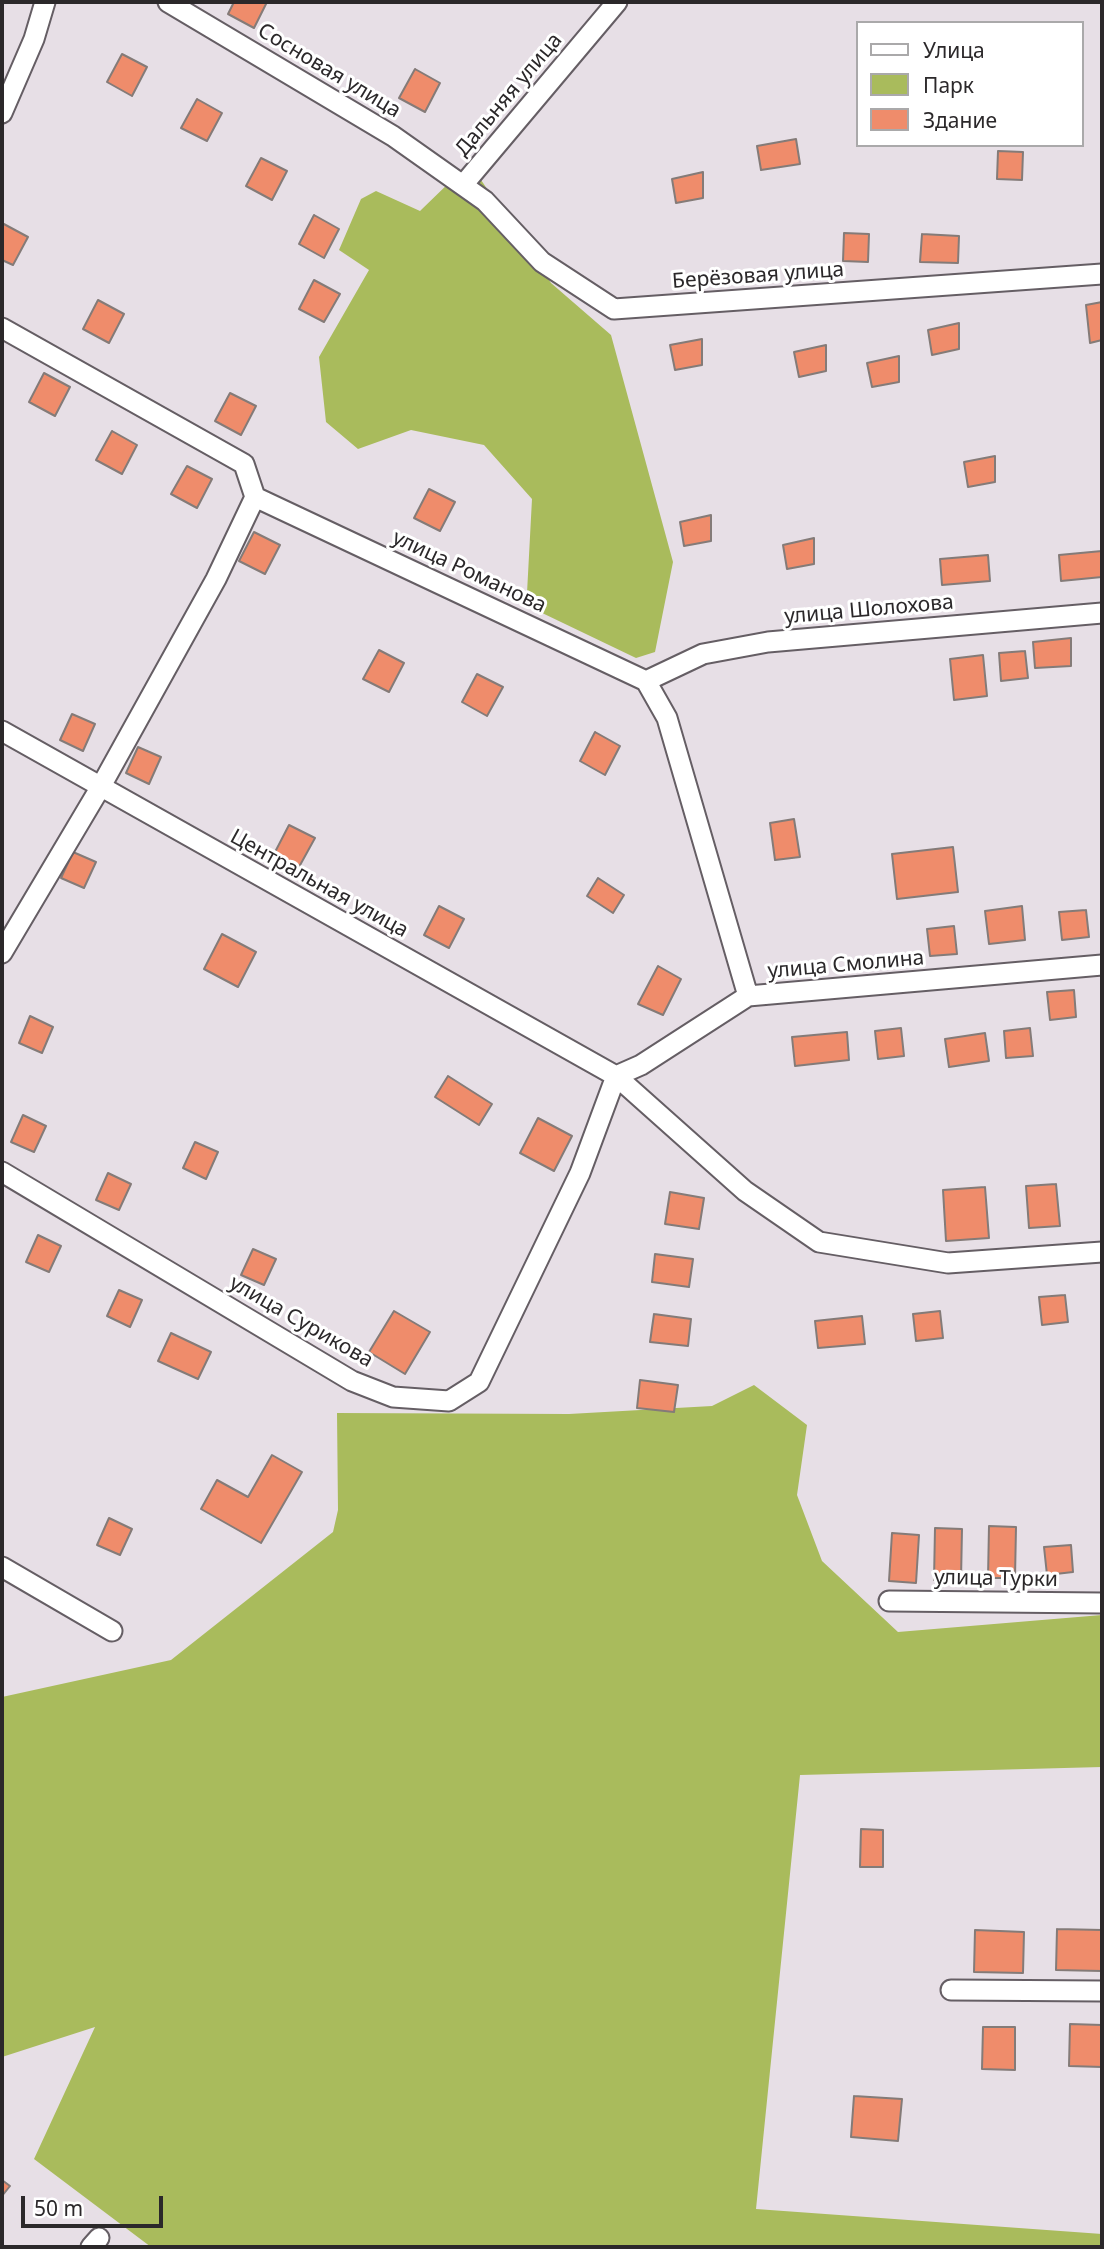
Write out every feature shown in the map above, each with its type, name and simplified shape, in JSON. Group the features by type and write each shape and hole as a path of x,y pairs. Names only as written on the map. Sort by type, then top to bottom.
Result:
{"street":[{"path":"2,113 34,39 45,2"},
{"name":"Сосновая улица","path":"167,2 393,136 463,185"},
{"name":"Дальняя улица","path":"463,185 617,2"},
{"name":"Берёзовая улица","path":"463,185 485,201 542,262 614,309 1102,274"},
{"path":"2,328 244,464 255,497 216,579 100,789 2,953"},
{"name":"улица Романова","path":"255,497 646,681"},
{"name":"улица Шолохова","path":"646,681 703,654 768,642 1102,613"},
{"path":"646,681 667,718 748,996"},
{"name":"Центральная улица","path":"2,731 100,789 616,1076 745,1191 819,1242 948,1263 1102,1252"},
{"name":"улица Смолина","path":"616,1076 641,1065 748,996 1102,965"},
{"name":"улица Сурикова","path":"2,1172 352,1381 393,1397 449,1401 479,1382 580,1173 616,1076"},
{"path":"2,1567 112,1631"},
{"name":"улица Турки","path":"888,1601 1102,1603"},
{"path":"951,1990 1102,1991"}],"green space":[{"path":"479,177 551,283 611,335 673,562 655,652 636,658 538,611 527,593 532,499 484,445 411,430 358,449 326,422 319,357 369,270 339,250 361,199 376,191 420,211 454,178"},
{"path":"754,1385 807,1425 797,1495 822,1561 898,1632 1102,1615 1102,1767 800,1775 756,2209 1102,2234 1102,2247 151,2247 34,2159 95,2027 2,2057 2,1697 171,1660 333,1532 338,1510 337,1413 569,1414 712,1406"}],"building":[{"path":"234,2 267,2 254,28 228,14"},
{"path":"122,54 147,67 132,96 107,82"},
{"path":"415,69 440,83 425,112 399,98"},
{"path":"197,99 222,113 207,141 181,128"},
{"path":"796,139 800,164 761,170 757,146"},
{"path":"998,151 1023,152 1022,180 997,179"},
{"path":"261,158 287,171 272,200 246,186"},
{"path":"703,172 703,198 676,203 672,179"},
{"path":"314,215 339,229 324,258 299,244"},
{"path":"2,223 28,237 13,265 2,260"},
{"path":"844,233 869,234 868,262 843,261"},
{"path":"922,234 959,236 958,263 920,262"},
{"path":"314,280 340,294 324,322 299,309"},
{"path":"98,300 124,314 109,343 83,329"},
{"path":"1102,302 1102,340 1090,343 1086,305"},
{"path":"959,323 959,349 932,355 928,330"},
{"path":"702,339 702,365 675,370 670,345"},
{"path":"826,345 826,371 799,377 794,352"},
{"path":"899,356 899,382 872,387 867,363"},
{"path":"44,373 70,387 55,416 29,402"},
{"path":"230,393 256,406 241,435 215,421"},
{"path":"112,431 137,445 122,474 96,460"},
{"path":"995,456 995,482 968,487 964,462"},
{"path":"187,466 212,479 197,508 171,494"},
{"path":"429,489 455,502 440,531 414,518"},
{"path":"711,515 711,541 684,546 680,522"},
{"path":"254,532 280,545 265,574 239,561"},
{"path":"814,538 814,564 787,569 783,545"},
{"path":"1102,551 1102,577 1061,581 1059,555"},
{"path":"988,555 990,581 942,585 940,559"},
{"path":"1071,638 1071,666 1035,668 1033,642"},
{"path":"379,650 404,663 389,692 363,679"},
{"path":"1025,651 1028,678 1001,681 999,653"},
{"path":"983,655 987,696 954,700 950,659"},
{"path":"477,674 503,687 487,716 462,702"},
{"path":"72,714 95,724 83,751 60,740"},
{"path":"595,732 620,746 605,775 580,761"},
{"path":"138,747 161,757 149,784 126,773"},
{"path":"794,819 800,857 775,860 770,823"},
{"path":"289,825 315,838 299,867 274,854"},
{"path":"953,847 958,892 897,899 892,854"},
{"path":"73,852 96,862 84,888 61,878"},
{"path":"598,878 624,895 613,913 587,896"},
{"path":"439,906 464,919 449,948 424,935"},
{"path":"1022,906 1025,940 989,944 985,911"},
{"path":"1086,910 1089,937 1062,940 1059,912"},
{"path":"954,926 957,954 930,956 927,929"},
{"path":"222,934 256,952 238,987 204,969"},
{"path":"658,966 681,979 663,1015 638,1004"},
{"path":"1074,990 1076,1017 1050,1020 1047,992"},
{"path":"30,1016 53,1027 42,1053 19,1043"},
{"path":"901,1028 904,1056 878,1059 875,1031"},
{"path":"1030,1028 1033,1056 1006,1058 1004,1031"},
{"path":"847,1032 849,1060 795,1066 792,1037"},
{"path":"985,1033 989,1061 949,1067 945,1039"},
{"path":"448,1076 492,1104 479,1125 435,1097"},
{"path":"23,1115 46,1126 34,1152 11,1142"},
{"path":"538,1118 572,1136 554,1171 520,1153"},
{"path":"195,1142 218,1152 206,1179 183,1168"},
{"path":"108,1173 131,1184 119,1210 96,1200"},
{"path":"1056,1184 1060,1226 1029,1228 1026,1186"},
{"path":"985,1187 989,1238 946,1241 943,1190"},
{"path":"670,1192 704,1198 699,1229 665,1224"},
{"path":"38,1235 61,1246 49,1272 26,1262"},
{"path":"253,1249 276,1259 264,1285 241,1275"},
{"path":"655,1254 693,1259 689,1287 652,1282"},
{"path":"119,1290 142,1300 130,1327 107,1316"},
{"path":"1065,1295 1068,1322 1042,1325 1039,1297"},
{"path":"394,1311 430,1332 405,1374 369,1352"},
{"path":"940,1311 943,1338 916,1341 913,1314"},
{"path":"654,1314 691,1319 688,1346 650,1342"},
{"path":"862,1316 865,1344 818,1348 815,1321"},
{"path":"171,1333 211,1352 198,1379 158,1361"},
{"path":"640,1380 678,1385 674,1412 637,1408"},
{"path":"272,1455 302,1472 261,1543 201,1509 217,1480 248,1497"},
{"path":"109,1518 132,1529 120,1555 97,1545"},
{"path":"989,1526 1016,1527 1015,1578 988,1578"},
{"path":"935,1528 962,1529 961,1580 934,1580"},
{"path":"892,1533 919,1535 916,1583 889,1581"},
{"path":"1071,1545 1073,1572 1047,1575 1044,1547"},
{"path":"861,1829 883,1830 883,1867 860,1867"},
{"path":"1057,1929 1102,1930 1102,1971 1056,1970"},
{"path":"975,1930 1024,1932 1023,1973 974,1972"},
{"path":"1070,2024 1102,2025 1102,2067 1069,2066"},
{"path":"983,2027 1015,2027 1015,2070 982,2069"},
{"path":"854,2096 902,2099 898,2141 851,2137"},
{"path":"2,2180 10,2186 2,2196"}]}
